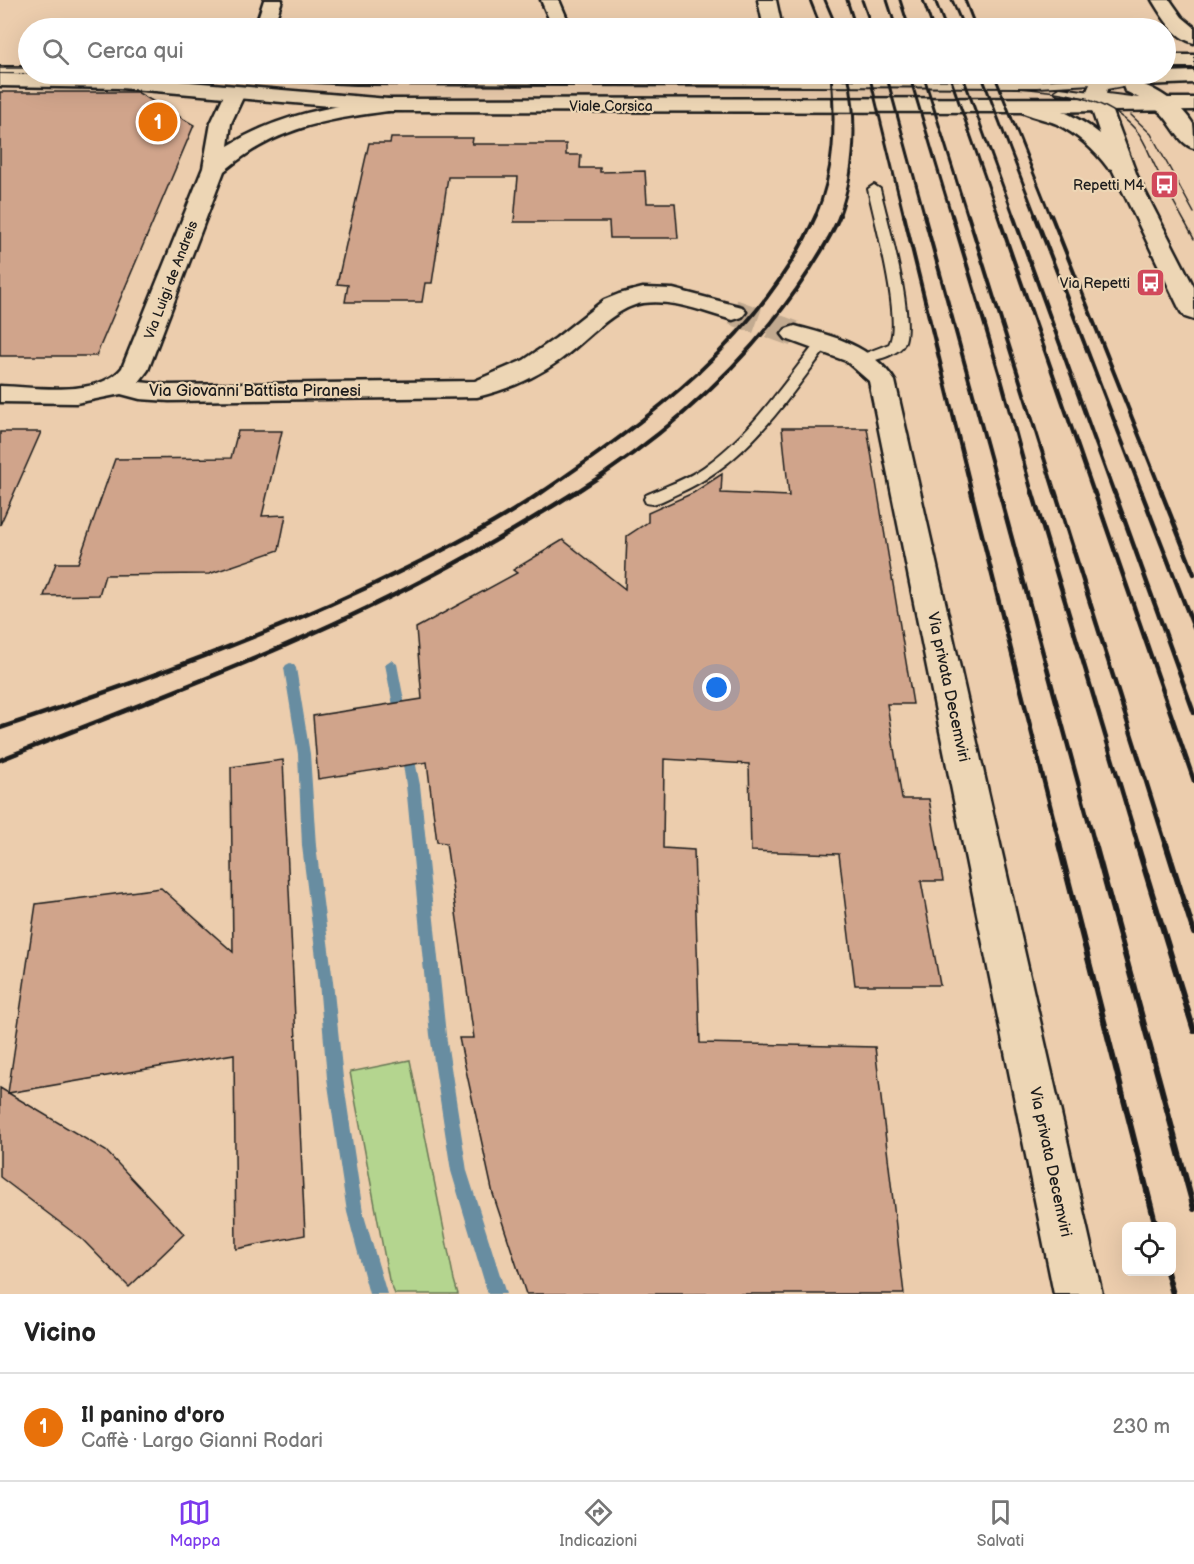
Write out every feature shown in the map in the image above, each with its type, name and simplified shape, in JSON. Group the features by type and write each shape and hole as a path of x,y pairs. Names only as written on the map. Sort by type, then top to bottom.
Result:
{"street":[{"path":"270,18 273,0"},
{"path":"550,0 558,18"},
{"path":"767,0 771,18"},
{"path":"1161,0 1173,18"},
{"path":"1176,22 1194,37"},
{"path":"1176,24 1191,66"},
{"path":"0,60 18,60"},
{"path":"1176,63 1191,66"},
{"path":"1176,69 1191,66"},
{"path":"0,80 18,80"},
{"path":"214,168 221,123 240,84"},
{"path":"260,84 388,105"},
{"path":"1102,84 1098,86 1098,100 1126,176 1194,312"},
{"path":"1122,84 1139,90 1164,104 1179,118 1194,142"},
{"name":"Viale Corsica","path":"214,168 236,148 287,123 316,115 388,105 1023,106 1098,100 1194,104"},
{"path":"1023,106 1057,116 1082,130 1105,148 1126,176"},
{"name":"Via Luigi de Andreis","path":"120,386 129,378 140,361 214,168"},
{"name":"Via Giovanni Battista Piranesi","path":"0,394 84,394 120,386 140,392 169,393 477,389 506,381 535,367 613,305 626,299 658,294 679,296 733,312"},
{"name":"Via privata Decemviri","path":"809,339 863,359 882,381 1078,1294"}],"lane":[{"path":"0,70 18,70"},
{"path":"1013,84 1098,100"},
{"path":"863,359 897,344 901,334 898,303 874,189"},
{"name":"Via privata Decemviri","path":"652,499 708,471 735,450 756,429 809,339"}],"green space":[{"path":"410,1060 458,1294 395,1294 389,1280 350,1072"}],"building":[{"path":"0,92 137,92 194,125 96,356 0,356"},
{"path":"391,138 473,138 472,144 566,144 566,155 581,155 580,168 600,168 600,172 645,171 647,203 675,203 678,238 610,238 609,222 514,222 518,177 448,177 432,283 425,283 422,302 345,302 348,285 337,284 369,143 390,143"},
{"path":"782,428 867,428 913,704 887,704 902,799 929,799 943,881 921,881 940,985 855,985 839,854 751,851 749,764 664,759 663,848 694,850 700,1043 875,1047 904,1294 526,1294 493,1194 459,1038 474,1038 446,843 437,842 427,762 318,779 313,716 422,699 416,628 517,573 513,570 563,540 625,589 627,536 648,522 648,513 693,493 722,474 721,493 789,496"},
{"path":"238,431 282,431 262,516 286,515 279,550 209,574 105,575 99,595 44,596 56,563 78,563 115,459 231,458"},
{"path":"0,432 41,432 0,525"},
{"path":"283,760 305,1235 236,1249 234,1054 8,1093 36,904 161,888 233,952 231,767"},
{"path":"0,1088 106,1151 184,1234 129,1287 83,1240 0,1177"}],"waterway":[{"path":"391,664 401,716"},
{"path":"290,668 304,754 309,846 335,1078 355,1212 378,1294"},
{"path":"407,751 413,785 438,1035 459,1171 497,1294"}],"tunnel":[{"path":"733,312 795,334"}],"tram line":[{"path":"0,68 18,68"},
{"path":"490,84 800,86"},
{"path":"1013,88 1063,93 1079,97 1110,109 1124,119 1142,138 1164,185 1194,239"},
{"path":"1131,115 1151,134 1194,213"}],"railway":[{"path":"810,0 817,18"},
{"path":"825,0 833,18"},
{"path":"847,0 853,18"},
{"path":"862,0 868,18"},
{"path":"887,0 893,18"},
{"path":"900,0 906,18"},
{"path":"923,0 929,18"},
{"path":"935,0 942,18"},
{"path":"952,0 960,18"},
{"path":"965,0 972,18"},
{"path":"815,217 822,200 830,164 833,129 832,84"},
{"path":"839,217 849,182 854,146 850,84"},
{"path":"871,84 904,217"},
{"path":"889,84 925,217"},
{"path":"912,84 952,217"},
{"path":"926,84 968,217"},
{"path":"952,84 999,217"},
{"path":"966,84 1014,217"},
{"path":"985,84 1036,217"},
{"path":"998,84 1051,217"},
{"path":"575,493 673,422 733,366 786,304 822,251 840,215"},
{"path":"904,215 972,493"},
{"path":"924,215 1000,493"},
{"path":"952,215 1032,493"},
{"path":"968,215 1055,493"},
{"path":"998,215 1094,493"},
{"path":"1013,215 1114,493"},
{"path":"1035,215 1142,493"},
{"path":"1051,215 1162,493"},
{"path":"541,493 622,436 661,405 733,338 765,300 793,259 815,217"},
{"path":"0,728 155,675 306,615 356,593 458,542 510,513 543,491"},
{"path":"0,760 218,674 326,627 450,566 577,491"},
{"path":"971,491 1060,845"},
{"path":"999,491 1095,845"},
{"path":"1032,491 1138,845"},
{"path":"1055,491 1166,845"},
{"path":"1094,491 1194,781"},
{"path":"1114,491 1194,713"},
{"path":"1141,491 1194,628"},
{"path":"1161,491 1194,574"},
{"path":"1059,844 1155,1222"},
{"path":"1095,844 1194,1209"},
{"path":"1137,844 1194,1031"},
{"path":"1166,844 1194,933"},
{"path":"1168,1276 1173,1294"}],"place":[{"name":"Il panino d'oro","path":"158,122"},
{"name":"Repetti M4","path":"1165,185"},
{"name":"Via Repetti","path":"1151,283"}]}
